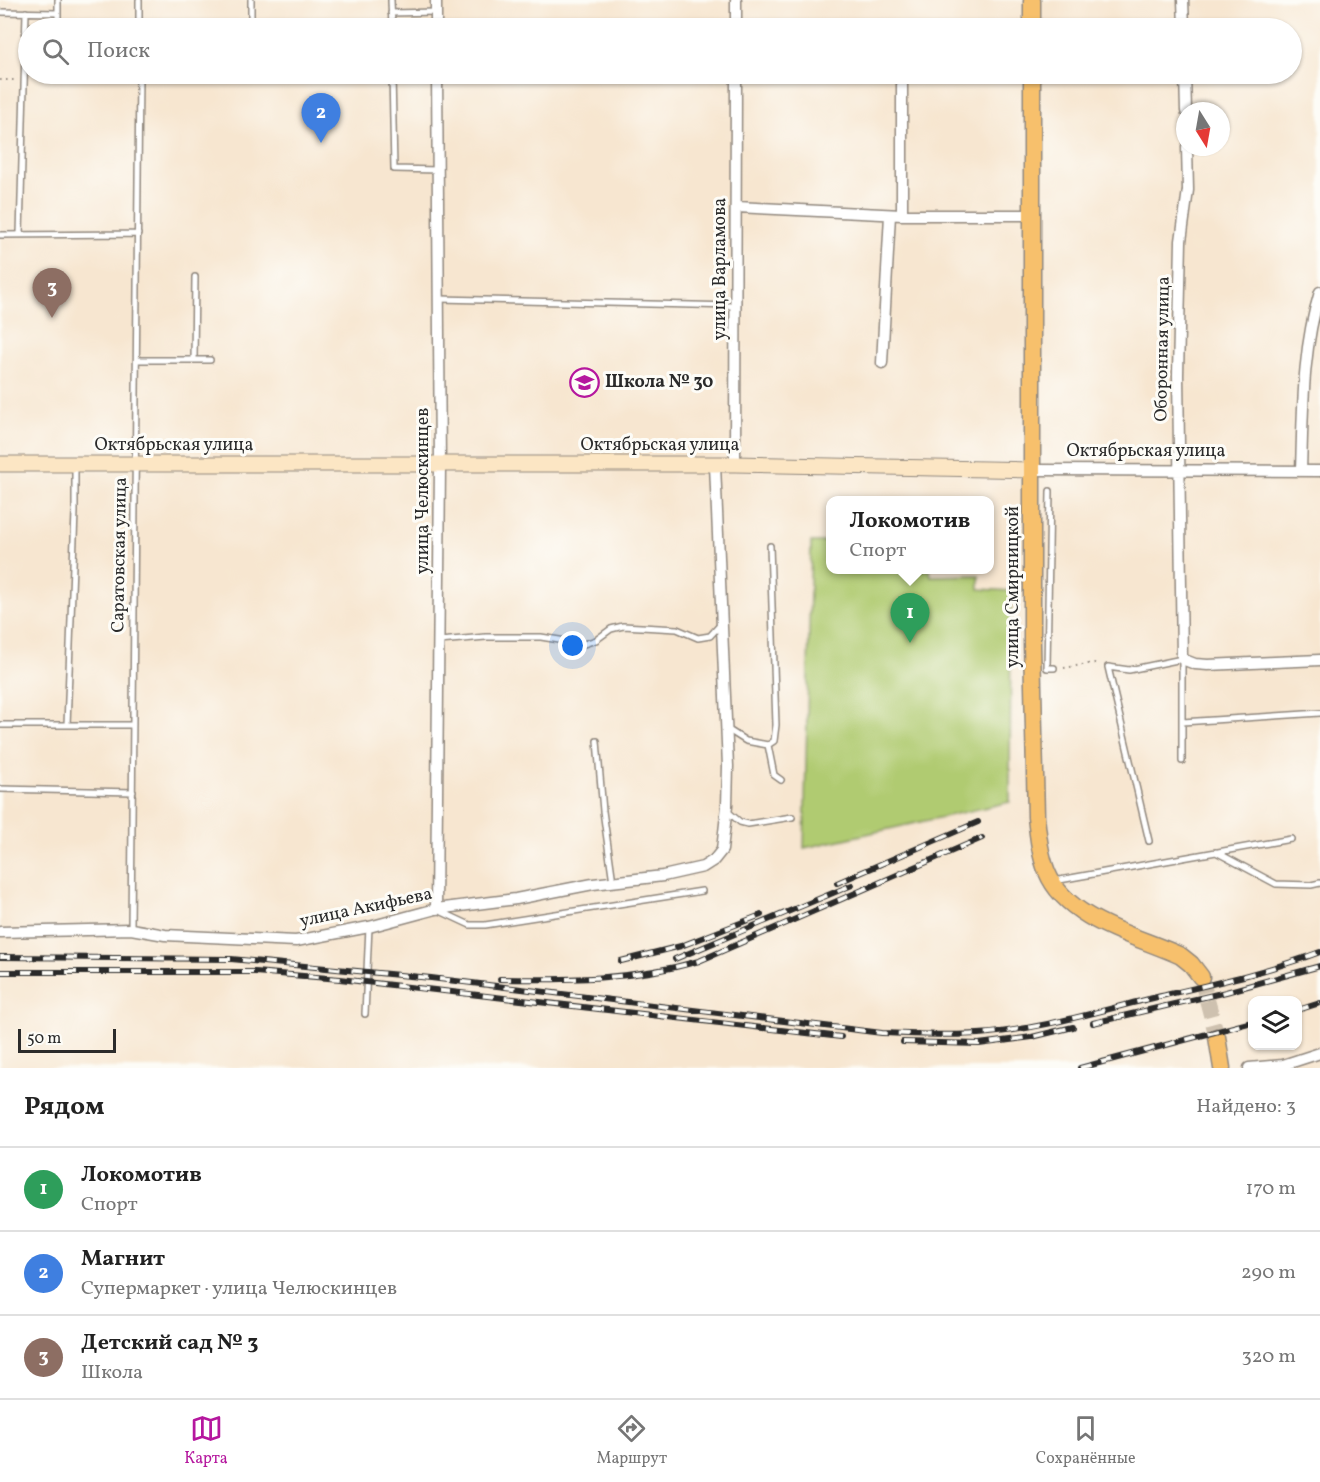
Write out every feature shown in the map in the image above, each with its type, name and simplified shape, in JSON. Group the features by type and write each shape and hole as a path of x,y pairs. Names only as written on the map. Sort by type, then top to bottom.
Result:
{"main road":[{"path":"1032,0 1032,18"},
{"name":"улица Смирницкой","path":"1032,84 1032,643 1036,817 1044,863 1052,882 1074,906 1089,916 1181,956 1201,977"},
{"name":"Октябрьская улица","path":"0,464 136,466 735,465 1032,470"},
{"path":"1217,1036 1222,1068"}],"street":[{"path":"436,0 436,18"},
{"path":"736,0 736,18"},
{"path":"1183,0 1184,18"},
{"name":"улица Челюскинцев","path":"436,909 440,465 437,84"},
{"name":"улица Варламова","path":"735,465 736,84"},
{"path":"902,84 902,215"},
{"path":"1185,84 1186,102"},
{"name":"Оборонная улица","path":"1182,659 1178,375 1181,241 1188,190 1187,156"},
{"path":"737,207 890,215 1032,215"},
{"path":"882,363 890,215"},
{"path":"1301,471 1305,361 1320,291"},
{"path":"715,465 726,728 726,811 723,837"},
{"name":"Октябрьская улица","path":"1032,470 1320,471"},
{"path":"1182,659 1208,665 1320,660"},
{"name":"улица Акифьева","path":"0,932 131,929 165,935 296,941 369,927 436,909 663,876 703,867 714,860 722,850 723,837"},
{"path":"1249,1068 1309,1063 1320,1053"}],"lane":[{"path":"58,0 58,18"},
{"path":"139,0 139,18"},
{"path":"251,0 251,18"},
{"path":"391,0 391,18"},
{"path":"0,12 58,13"},
{"path":"26,12 26,18"},
{"path":"391,13 436,12"},
{"path":"21,234 26,84"},
{"name":"Саратовская улица","path":"131,929 139,84"},
{"path":"392,84 394,169 438,170"},
{"path":"0,235 138,234"},
{"path":"194,360 195,277"},
{"path":"439,299 736,306"},
{"path":"137,360 210,360"},
{"path":"67,725 75,464"},
{"path":"1050,491 1047,668 1054,668"},
{"path":"726,728 746,741 768,745 774,741 776,725 770,546"},
{"path":"439,641 486,637 541,637 584,644 596,640 611,629 623,626 677,629 698,638 710,636 722,623"},
{"path":"1149,841 1107,667 1129,670 1182,659 1182,760"},
{"path":"1182,722 1320,713"},
{"path":"0,725 133,725"},
{"path":"597,741 603,811 613,882"},
{"path":"768,745 774,775 781,780"},
{"path":"0,789 133,792"},
{"path":"726,811 740,822 748,824 792,817"},
{"path":"723,837 740,822"},
{"path":"1052,882 1291,839"},
{"path":"1216,852 1276,884 1320,883"},
{"path":"436,909 470,925 485,925 702,891"},
{"path":"365,1014 369,927"}],"path":[{"path":"0,80 18,81"},
{"path":"1054,668 1094,663 1107,667"}],"green space":[{"path":"811,542 826,542 826,574 979,575 979,589 1011,591 1010,802 804,848"}],"tunnel":[{"path":"1201,977 1217,1037"}],"railway":[{"path":"837,883 978,822"},
{"path":"500,979 600,978 650,972 699,961 982,838"},
{"path":"675,959 852,885"},
{"path":"621,961 681,946 761,915"},
{"path":"0,957 231,959 431,978 882,1033 954,1035 1001,1032 1068,1019 1239,977 1320,952"},
{"path":"1093,1023 1226,992 1320,966"},
{"path":"0,972 255,972 340,979 841,1037"},
{"path":"1302,1009 1320,1003"},
{"path":"1080,1068 1248,1023"},
{"path":"903,1042 979,1044 1032,1037 1073,1027"}],"place":[{"name":"Магнит","path":"321,143"},
{"name":"Детский сад № 3","path":"52,318"},
{"name":"Школа № 30","path":"584,382"},
{"name":"Локомотив","path":"910,643"}]}
